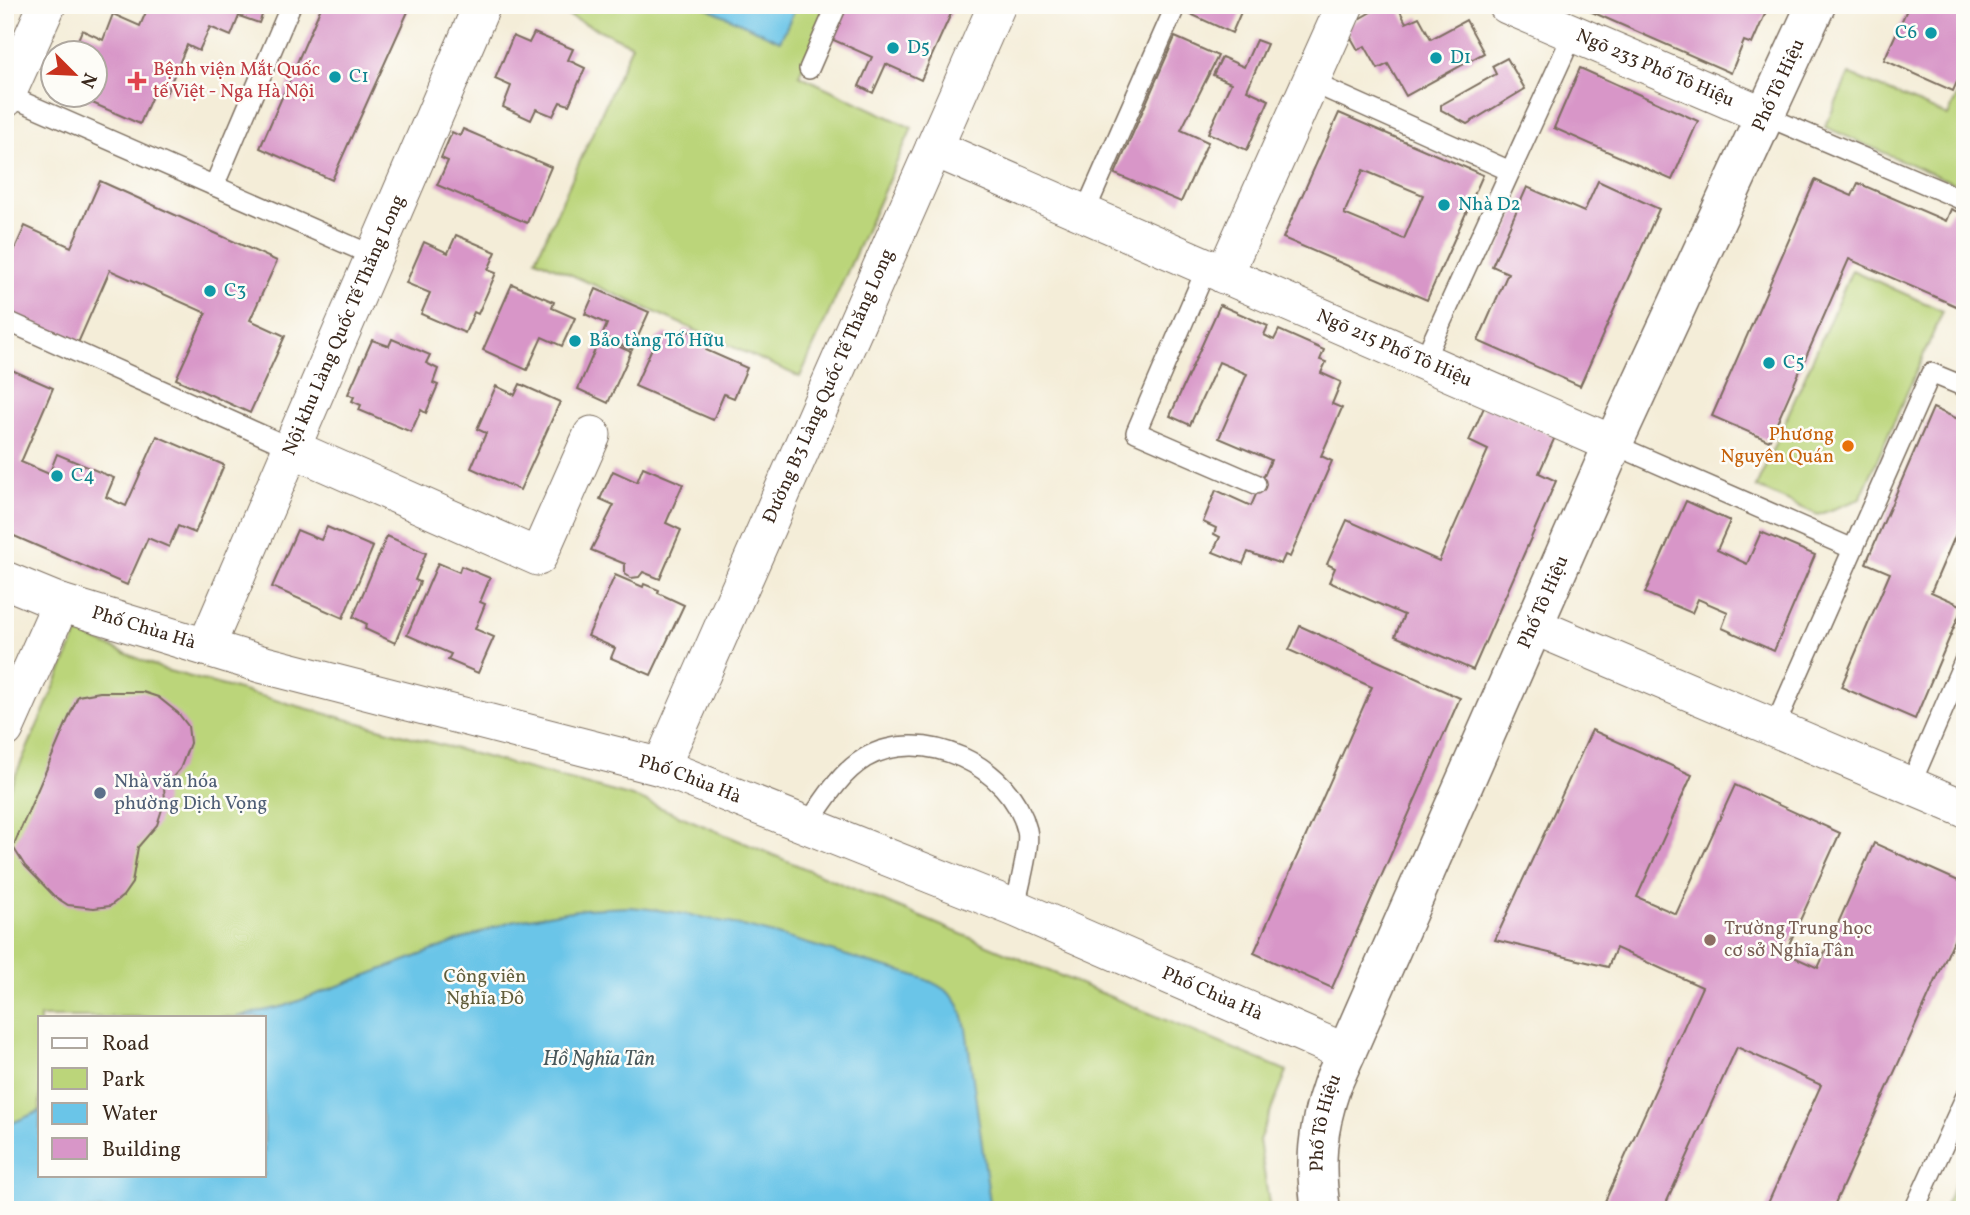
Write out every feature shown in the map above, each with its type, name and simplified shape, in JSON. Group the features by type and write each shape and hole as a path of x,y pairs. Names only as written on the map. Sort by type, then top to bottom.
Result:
{"street":[{"path":"6,97 47,5"},
{"name":"Nội khu Làng Quốc Tế Thăng Long","path":"206,647 482,5"},
{"name":"Đường B3 Làng Quốc Tế Thăng Long","path":"661,768 997,5"},
{"path":"1216,271 1311,82 1345,5"},
{"name":"Ngõ 233 Phố Tô Hiệu","path":"1507,5 1766,116"},
{"name":"Phố Tô Hiệu","path":"1321,1210 1315,1167 1317,1142 1322,1114 1347,1053 1613,444 1816,5"},
{"name":"Ngõ 215 Phố Tô Hiệu","path":"934,148 1613,444"},
{"path":"291,448 538,557 592,435"},
{"name":"Phố Chùa Hà","path":"5,580 61,603 261,664 661,768 1015,908 1347,1053"},
{"path":"5,729 61,603"},
{"path":"1534,626 1965,809"}],"lane":[{"path":"214,186 290,5"},
{"path":"809,69 837,5"},
{"path":"1084,214 1176,5"},
{"path":"1423,362 1573,34"},
{"path":"1311,82 1510,171"},
{"path":"6,97 374,256"},
{"path":"1766,116 1965,201"},
{"path":"1216,271 1136,432 1256,484"},
{"path":"5,320 291,448"},
{"path":"1774,728 1931,373 1965,387"},
{"name":"Ngõ 215 Phố Tô Hiệu","path":"1613,444 1853,549"},
{"path":"1910,786 1965,659"},
{"path":"807,825 844,773 892,746 925,745 967,760 1016,801 1028,833 1015,908"},
{"path":"1914,1210 1965,1098"}],"green space":[{"path":"545,5 829,5 799,75 912,128 800,377 536,259 632,45"},
{"path":"1849,74 1948,116 1965,79 1965,188 1825,127"},
{"path":"1852,270 1943,311 1860,499 1818,515 1756,487"},
{"name":"Công viên Nghĩa Đô","path":"78,633 165,670 640,799 1287,1071 1259,1140 1270,1210 5,1210 5,799"},
{"path":"1965,1160 1965,1210 1943,1210"}],"water":[{"path":"701,5 797,5 780,41"},
{"name":"Hồ Nghĩa Tân","path":"629,907 721,921 912,975 942,988 959,1005 966,1028 991,1210 5,1210 5,1126 38,1112 38,1176 266,1176 266,1016 240,1016 285,1006 511,921 584,909"}],"building":[{"path":"149,5 171,10 173,5 266,5 259,23 239,16 231,36 210,27 199,51 187,45 166,94 155,89 140,124 104,108 108,108 108,38 104,38 113,14 140,26"},
{"name":"C1","path":"322,5 411,5 332,180 260,148"},
{"name":"D5","path":"844,5 955,5 921,80 886,64 873,93 859,86 872,57 829,38"},
{"path":"1189,5 1244,5 1232,33 1186,12"},
{"path":"1383,5 1397,5 1406,23 1419,17 1431,39 1466,20 1484,53 1406,96 1388,64 1378,69 1365,46 1358,50 1345,27"},
{"path":"1576,5 1663,5 1674,10 1676,5 1769,5 1752,44 1744,41 1731,73"},
{"name":"C6","path":"1909,5 1965,5 1965,64 1953,91 1884,60"},
{"path":"82,30 99,38 79,38"},
{"path":"534,33 573,49 568,60 585,68 569,105 560,102 553,116 536,109 531,120 503,107 511,86 495,79 513,36 529,43"},
{"path":"1175,37 1218,56 1181,130 1208,142 1181,202 1115,174"},
{"path":"1256,40 1267,44 1247,90 1269,100 1247,150 1208,133 1231,83 1213,75 1222,57 1244,67"},
{"name":"D1","path":"1507,58 1525,89 1467,124 1441,110 1441,105 1496,74 1492,66"},
{"path":"1580,68 1698,121 1672,180 1554,128"},
{"name":"Nhà D2","path":"1339,113 1483,175 1427,300 1283,238","holes":["1363,170 1423,195 1404,239 1344,214"]},
{"path":"463,129 551,167 527,223 437,185 448,161 441,158 452,132 460,136"},
{"name":"C5","path":"1815,180 1852,196 1858,183 1946,221 1951,209 1965,215 1965,310 1849,259 1769,441 1712,416"},
{"name":"C3","path":"100,181 277,261 250,320 285,336 250,413 176,379 206,313 110,270 78,343 5,310 5,271 25,226 71,247"},
{"path":"1598,181 1659,209 1580,386 1478,341 1508,273 1492,266 1527,187 1584,212"},
{"path":"456,235 496,252 488,270 496,273 478,314 474,312 465,333 421,314 430,293 406,283 424,242 448,253"},
{"path":"512,284 554,302 552,308 575,318 562,346 542,337 527,370 483,350"},
{"path":"596,289 649,312 632,350 602,336 607,324 585,314"},
{"path":"1220,305 1268,326 1264,335 1274,340 1279,330 1324,350 1320,360 1326,362 1321,373 1341,382 1332,404 1342,408 1321,456 1332,461 1290,557 1285,555 1281,564 1248,552 1243,564 1213,552 1220,537 1214,534 1216,528 1203,522 1216,490 1251,506 1271,460 1219,438 1247,374 1219,362 1190,425 1170,416"},
{"path":"684,329 710,340 706,350 747,368 734,398 724,394 713,420 635,386 656,339 665,333 680,340"},
{"path":"600,338 631,352 608,403 578,389"},
{"path":"392,339 430,355 426,363 438,369 433,383 438,385 426,413 421,410 411,432 359,410 361,405 352,401 354,397 348,394 372,340 389,346"},
{"name":"C4","path":"5,367 53,388 21,462 49,474 57,454 114,478 106,497 126,506 157,436 224,465 195,533 178,526 169,547 148,538 127,585 5,532"},
{"path":"520,384 560,402 520,490 471,468 486,433 477,429 496,386 515,395"},
{"path":"1485,405 1555,437 1539,473 1556,481 1473,670 1395,636 1404,615 1329,582 1335,568 1327,564 1347,520 1439,561 1488,450 1469,441"},
{"path":"1933,408 1965,422 1965,513 1931,592 1963,606 1915,719 1841,687 1890,573 1866,563"},
{"path":"643,467 683,484 666,523 681,530 660,579 643,572 639,577 631,578 625,574 625,564 591,550 614,505 600,499 613,471 637,482"},
{"path":"1686,501 1730,521 1717,550 1747,564 1761,532 1815,555 1774,651 1722,628 1728,612 1698,599 1692,613 1645,593"},
{"path":"327,527 373,547 343,618 272,587 297,530 321,540"},
{"path":"387,536 426,553 415,580 420,582 395,643 365,629 367,624 353,617"},
{"path":"438,563 459,572 461,566 490,578 480,602 485,604 475,629 494,637 478,673 448,660 451,654 407,635"},
{"path":"615,575 643,587 644,584 659,590 658,593 684,605 651,675 611,658 615,648 588,636"},
{"path":"1300,626 1460,698 1332,988 1254,953 1372,687 1289,650"},
{"name":"Nhà văn hóa phường Dịch Vọng","path":"100,692 143,692 158,697 178,713 188,726 190,743 180,769 164,787 165,800 157,825 138,847 132,883 123,896 110,906 94,908 68,905 54,896 25,866 13,847 78,696"},
{"path":"1592,730 1692,775 1637,897 1676,914 1735,785 1840,833 1785,953 1818,968 1874,843 1965,884 1965,916 1832,1210 1765,1210 1821,1085 1737,1047 1663,1210 1601,1210 1702,987 1616,948 1608,967 1495,940"}],"place":[{"name":"C6","path":"1931,33"},
{"name":"D5","path":"893,48"},
{"name":"D1","path":"1436,58"},
{"name":"C1","path":"335,77"},
{"name":"Bệnh viện Mắt Quốc tế Việt - Nga Hà Nội","path":"137,81"},
{"name":"Nhà D2","path":"1444,205"},
{"name":"C3","path":"210,291"},
{"name":"Bảo tàng Tố Hữu","path":"575,341"},
{"name":"C5","path":"1769,363"},
{"name":"Phương Nguyên Quán","path":"1848,446"},
{"name":"C4","path":"57,476"},
{"name":"Nhà văn hóa phường Dịch Vọng","path":"100,793"},
{"name":"Trường Trung học cơ sở Nghĩa Tân","path":"1710,940"}]}
